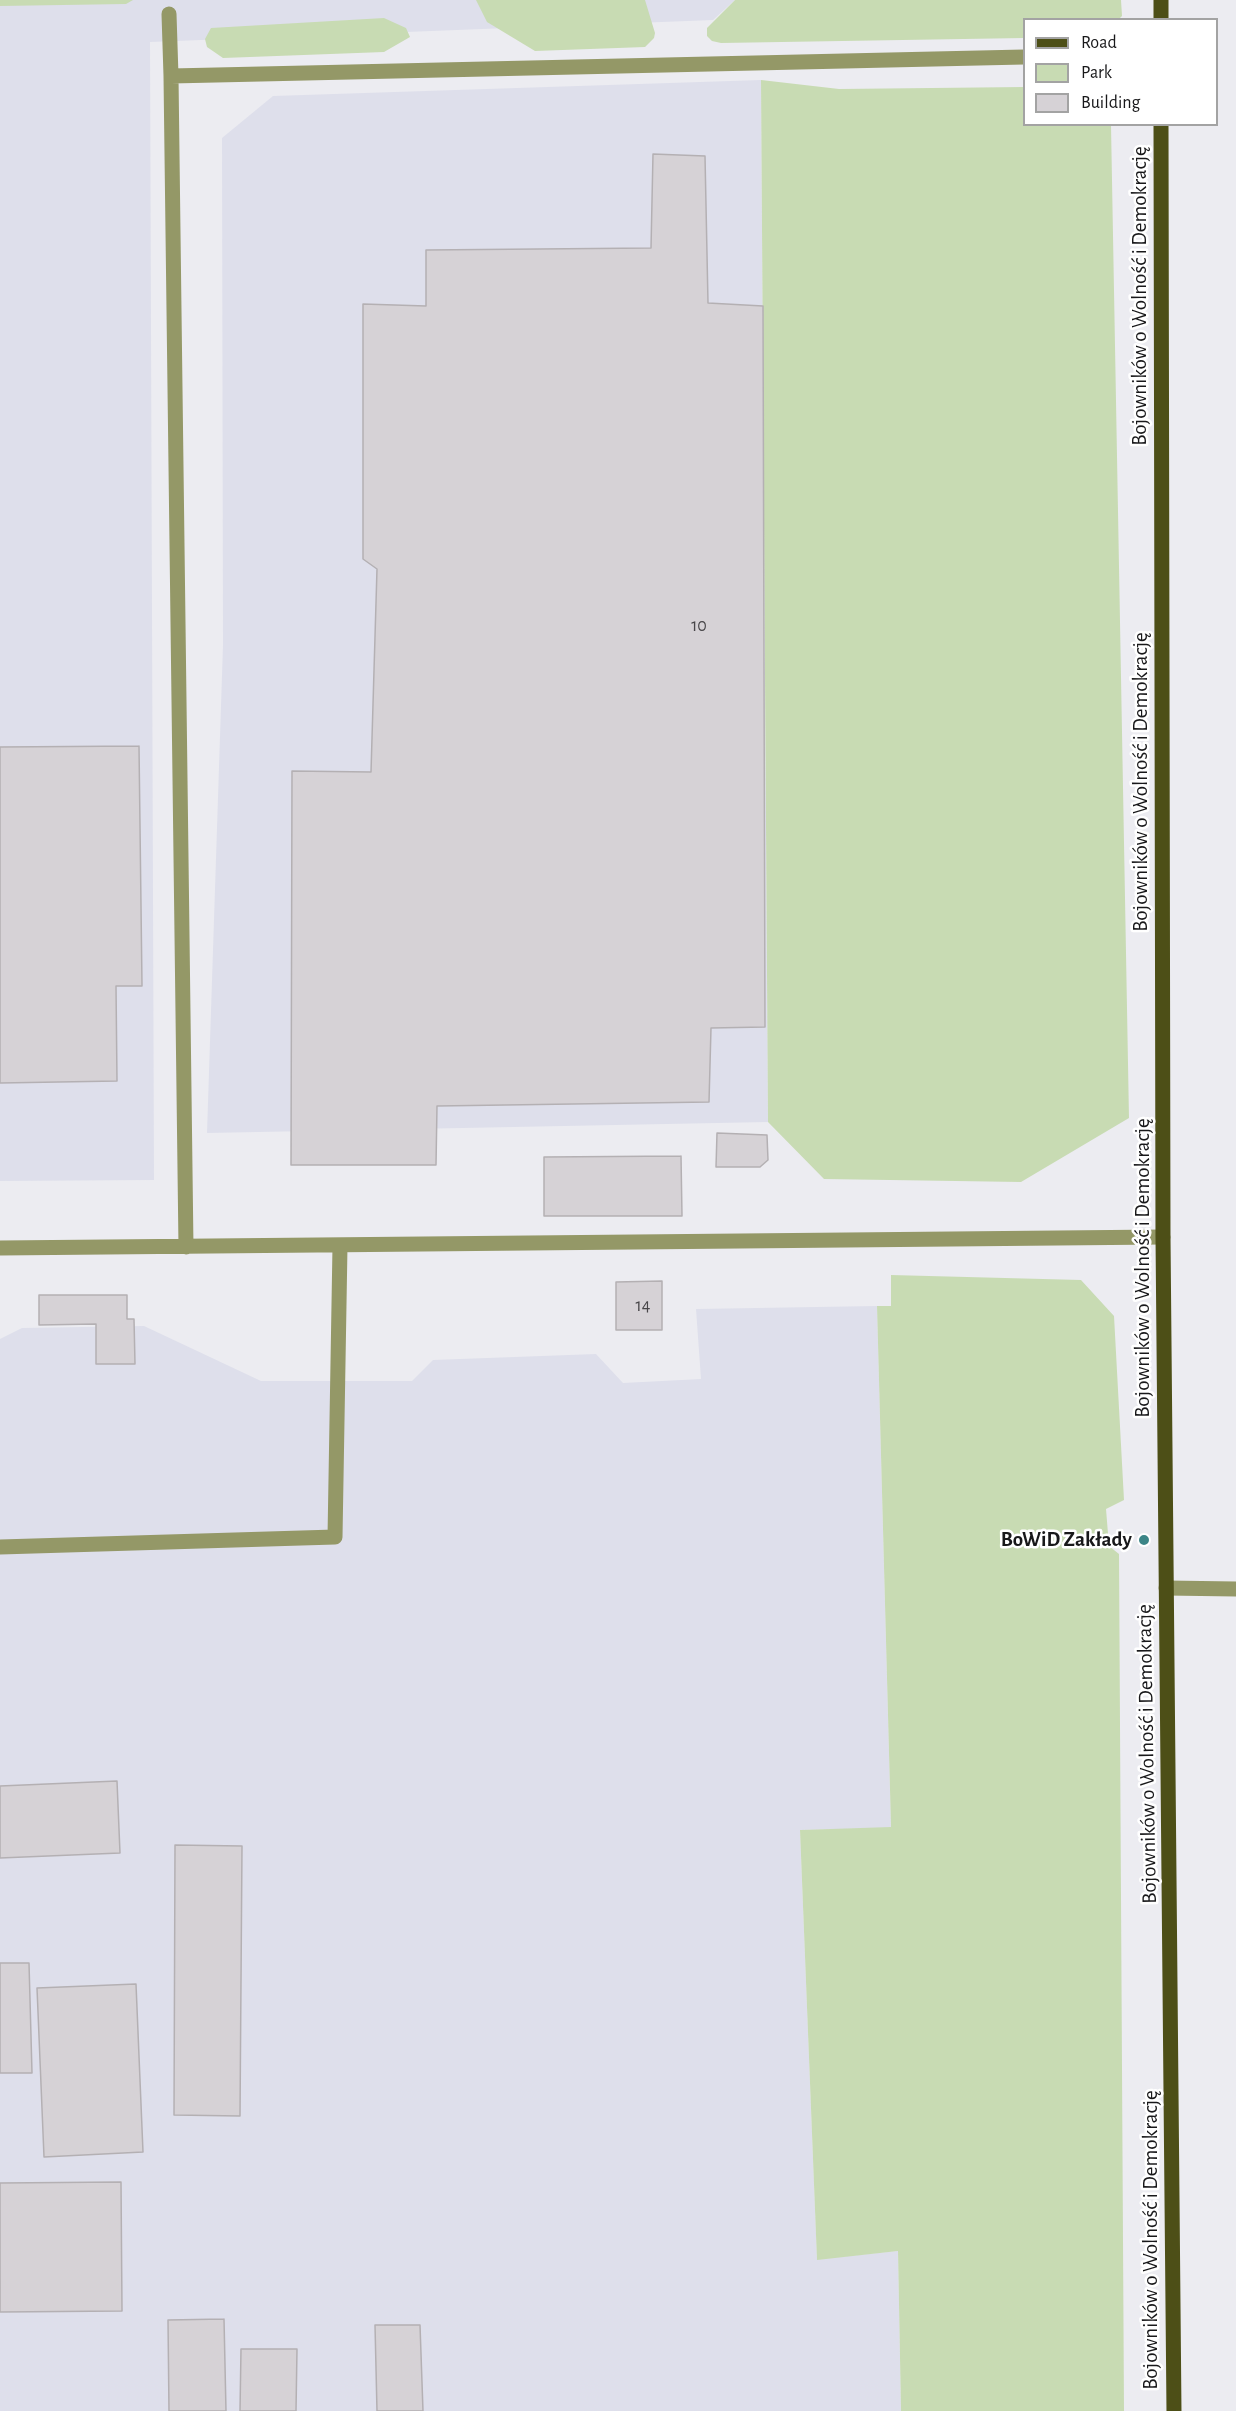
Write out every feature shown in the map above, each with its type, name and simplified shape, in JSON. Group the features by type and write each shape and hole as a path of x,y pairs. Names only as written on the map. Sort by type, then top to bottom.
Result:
{"main road":[{"path":"1161,0 1161,18"},
{"name":"Bojowników o Wolność i Demokrację","path":"1161,126 1163,1238 1174,2411"}],"street":[{"path":"169,14 186,1247"},
{"path":"171,76 1023,57"},
{"path":"0,1248 1163,1238"},
{"path":"0,1547 335,1537 340,1246"},
{"path":"1166,1588 1236,1589"}],"shaded area":[{"path":"0,0 735,0 713,20 150,42 154,1180 0,1181"},
{"path":"761,80 768,1122 207,1133 223,645 222,138 273,96"},
{"path":"877,1306 891,1828 800,1830 817,2259 898,2251 901,2411 0,2411 0,1339 22,1328 144,1326 261,1381 412,1381 433,1360 596,1354 623,1383 701,1379 696,1309"}],"green space":[{"path":"0,0 133,0 126,4 0,6"},
{"path":"476,0 645,0 655,33 654,38 645,47 535,51 487,22"},
{"path":"735,0 1121,0 1122,16 1120,18 1023,18 1023,38 721,43 712,41 707,36 707,28"},
{"path":"384,18 406,28 410,37 384,52 223,58 207,47 205,39 211,28"},
{"path":"761,80 839,89 1023,87 1023,126 1111,126 1129,1118 1021,1182 824,1179 768,1122"},
{"path":"891,1275 1081,1280 1114,1316 1124,1500 1106,1509 1109,1546 1119,1554 1124,2411 901,2411 898,2251 817,2260 800,1830 891,1827 877,1306 891,1306"}],"building":[{"path":"653,154 705,156 708,303 763,306 765,1027 711,1028 709,1102 437,1106 436,1165 291,1165 292,771 371,772 377,569 363,559 363,304 426,306 426,250 651,248"},
{"path":"139,746 142,986 116,986 117,1081 0,1083 0,747"},
{"path":"717,1133 767,1135 768,1160 760,1167 716,1167"},
{"path":"681,1156 682,1216 544,1216 544,1157"},
{"path":"662,1281 662,1330 616,1330 616,1282"},
{"path":"39,1295 127,1295 127,1319 134,1319 135,1364 96,1364 96,1324 39,1325"},
{"path":"117,1781 120,1853 0,1858 0,1786"},
{"path":"175,1845 242,1846 240,2116 174,2115"},
{"path":"0,1963 29,1963 32,2073 0,2073"},
{"path":"136,1984 143,2152 44,2157 37,1988"},
{"path":"121,2182 122,2311 0,2312 0,2183"},
{"path":"224,2319 226,2411 169,2411 168,2320"},
{"path":"375,2325 420,2325 423,2411 377,2411"},
{"path":"241,2349 297,2349 296,2411 240,2411"}],"place":[{"name":"BoWiD Zakłady","path":"1144,1540"}]}
